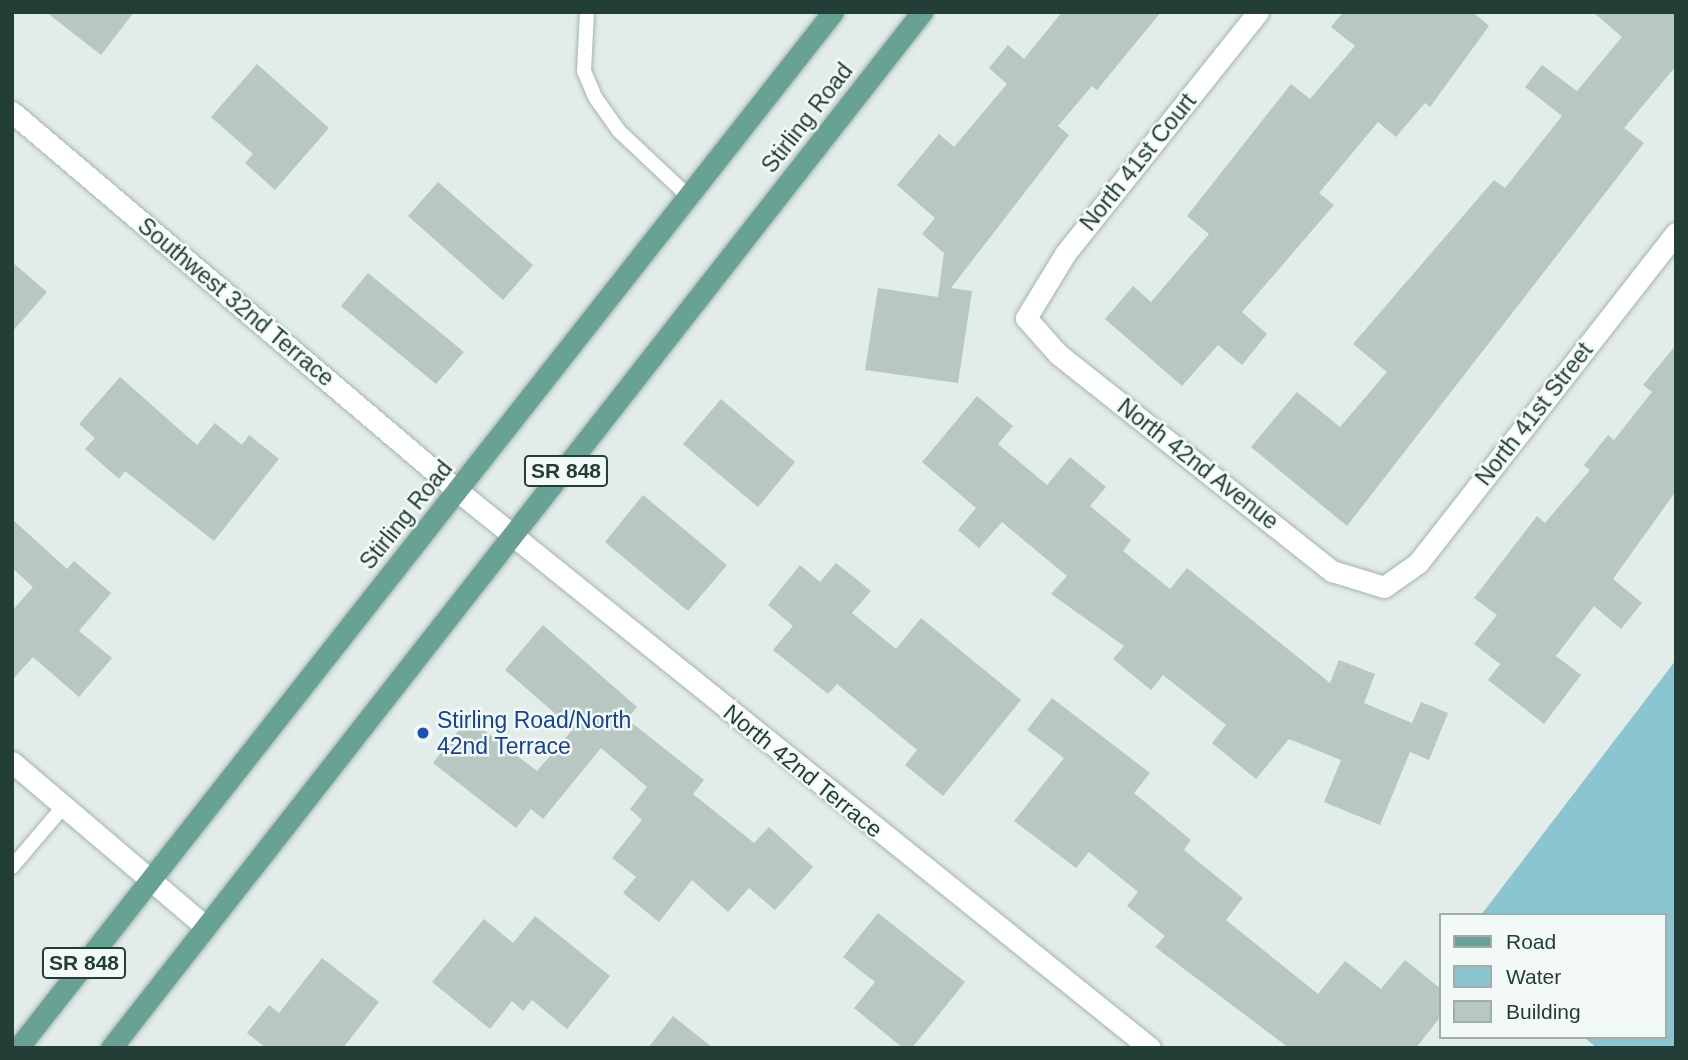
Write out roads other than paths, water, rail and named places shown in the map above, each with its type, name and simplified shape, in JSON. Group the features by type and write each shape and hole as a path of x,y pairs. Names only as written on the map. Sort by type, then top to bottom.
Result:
{"main road":[{"name":"Stirling Road","path":"18,1048 149,879 459,492 833,12"},
{"name":"Stirling Road","path":"111,1048 515,537 922,12"}],"street":[{"name":"North 41st Court","path":"1026,318 1065,254 1258,12"},
{"name":"Southwest 32nd Terrace","path":"12,112 459,492"},
{"name":"North 41st Street","path":"1384,587 1418,563 1676,233"},
{"name":"North 42nd Avenue","path":"1026,318 1058,354 1332,570 1384,587"},
{"name":"North 42nd Terrace","path":"459,492 1150,1048"},
{"path":"12,762 205,926"}],"lane":[{"path":"587,12 584,71 594,97 619,131 689,197"},
{"path":"12,867 64,806"}],"water":[{"path":"1676,660 1676,1048 1597,1048 1586,1039 1667,1039 1667,913 1483,913"}],"place":[{"name":"Stirling Road/North 42nd Terrace","path":"423,733"}]}
